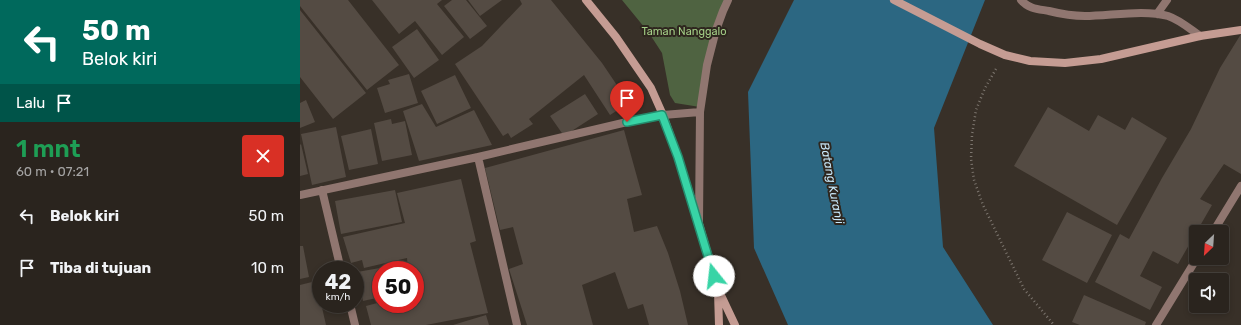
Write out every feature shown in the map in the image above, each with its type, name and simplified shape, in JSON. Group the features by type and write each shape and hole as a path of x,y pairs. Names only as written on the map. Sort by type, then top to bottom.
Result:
{"main road":[{"path":"586,0 616,37 650,88 678,157 718,289 735,325"},
{"path":"894,0 980,44 1005,55 1030,61 1064,63 1101,59 1200,36 1241,30"},
{"path":"718,289 719,325"}],"street":[{"path":"699,224 700,112 707,65 716,30 728,0"},
{"path":"1021,0 1028,7 1035,10 1065,15 1086,16 1157,14 1169,16 1200,36"},
{"path":"1157,14 1167,0"},
{"path":"300,195 478,157 627,122 662,115 700,112"},
{"path":"478,157 517,325"},
{"path":"1217,225 1241,186"},
{"path":"322,190 340,261"},
{"path":"1156,325 1193,265"},
{"path":"352,313 355,325"}],"path":[{"path":"1005,55 985,88 976,110 972,135 971,159 974,180 984,205 1024,289 1054,325"}],"green space":[{"name":"Taman Nanggalo","path":"622,0 728,0 723,11 700,107 675,103 670,95 662,53 649,33"}],"water":[{"name":"Batang Kuranji","path":"794,0 985,0 934,128 943,247 993,325 788,325 754,248 748,92"}],"building":[{"path":"300,0 348,0 399,65 367,90 300,6"},
{"path":"372,0 442,0 437,4 464,37 442,55 415,21 399,34"},
{"path":"452,0 466,0 487,26 470,39 444,6"},
{"path":"468,0 502,0 480,16"},
{"path":"520,0 551,0 602,63 629,103 610,115 584,75 529,119 533,124 511,138 508,133 503,136 455,64 482,46 522,4"},
{"path":"300,10 366,93 333,119 300,77"},
{"path":"417,29 439,60 414,78 392,47"},
{"path":"1241,34 1241,174 1224,164 1200,199 1212,205 1200,225 1189,225 1189,245 1178,264 1153,251 1140,276 1162,287 1150,310 1095,282 1120,234 1129,239 1162,178 1191,129 1220,68"},
{"path":"409,74 418,103 385,113 377,88 390,84 388,80"},
{"path":"455,75 471,108 437,124 421,91"},
{"path":"585,94 598,114 564,136 550,116"},
{"path":"306,100 315,122 300,128 300,103"},
{"path":"422,104 436,127 474,110 492,145 419,161 403,111"},
{"path":"1048,107 1089,131 1098,115 1125,130 1132,117 1167,138 1117,225 1014,166"},
{"path":"391,119 392,124 405,121 412,155 382,161 374,123"},
{"path":"336,127 346,177 312,185 301,134"},
{"path":"371,129 378,164 349,170 341,136"},
{"path":"624,130 642,195 627,199 634,232 657,226 668,253 680,291 688,325 649,325 643,304 628,309 615,272 582,285 593,325 527,325 509,269 523,264 513,227 500,230 485,168"},
{"path":"301,144 308,174 300,176 300,145"},
{"path":"461,179 476,241 470,243 488,313 426,325 371,325 366,306 372,304 372,313 424,313 424,261 407,261 407,258 394,261 372,261 372,266 364,268 364,261 350,261 343,237 405,223 397,193"},
{"path":"395,190 402,222 341,234 335,201"},
{"path":"1067,212 1112,235 1087,283 1042,260"},
{"path":"300,246 303,246 309,277 300,279"},
{"path":"372,269 372,299 364,301 364,271"},
{"path":"312,282 312,313 323,313 326,325 300,325 300,285"},
{"path":"1084,295 1146,322 1145,325 1080,325 1072,322"},
{"path":"486,315 489,325 453,325"}],"route":[{"path":"627,122 662,115 678,157 714,276"}]}
